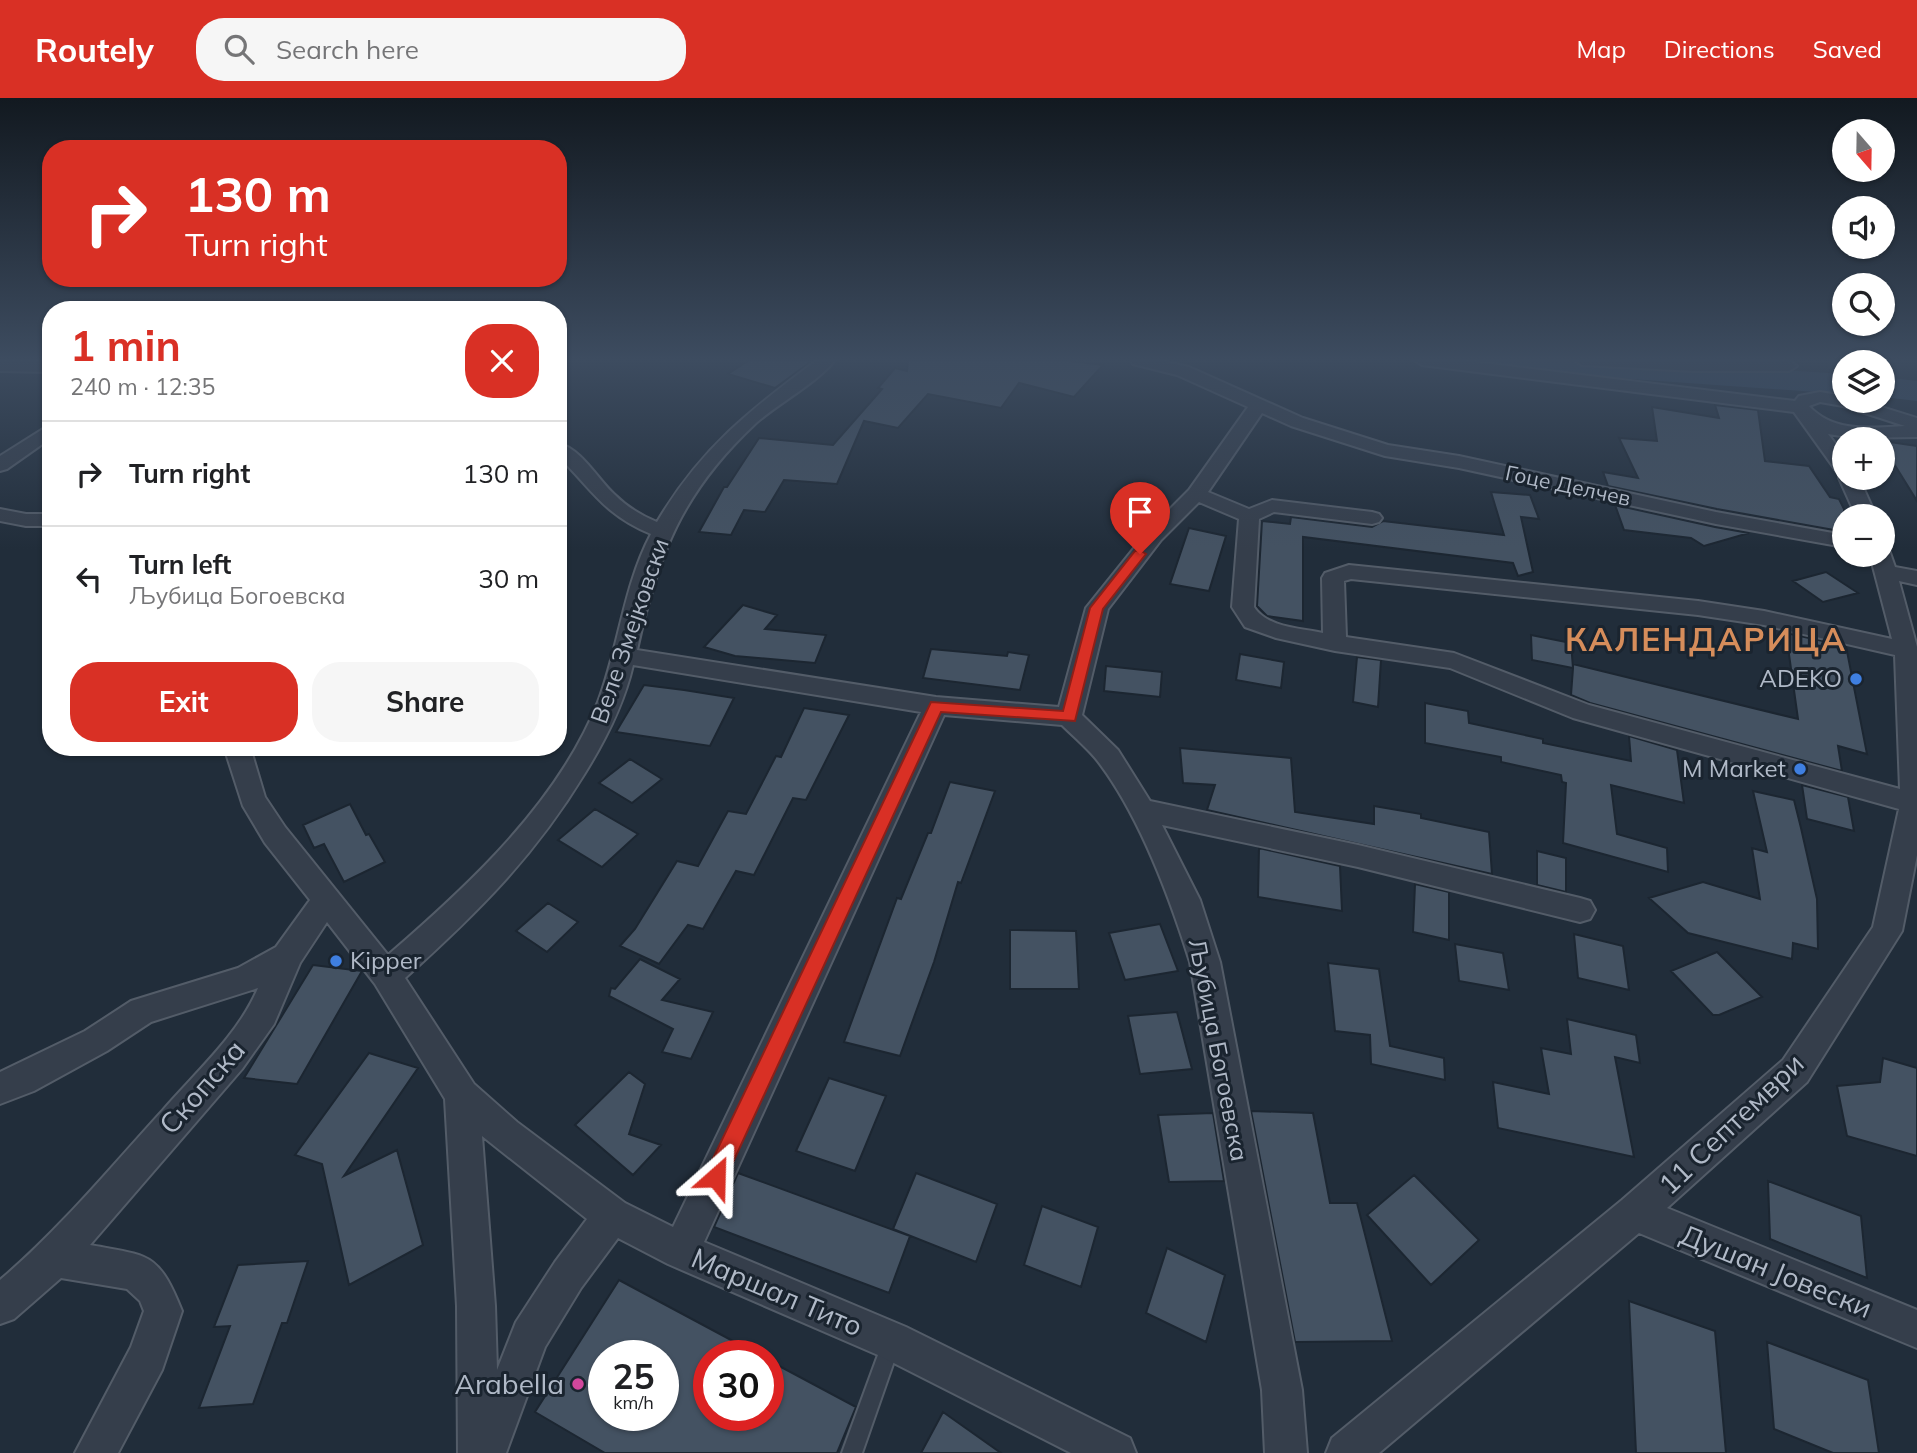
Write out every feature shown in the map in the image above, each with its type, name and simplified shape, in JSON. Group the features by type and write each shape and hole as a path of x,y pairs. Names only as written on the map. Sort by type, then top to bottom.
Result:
{"street":[{"name":"Веле Змејковски","path":"386,975 463,908 502,868 533,830 602,721 624,656 641,582 663,533 694,480 747,423"},
{"path":"624,656 936,706 1069,717 1097,608 1154,536 1196,494 1246,423"},
{"name":"Гоце Делчев","path":"1301,423 1385,450 1459,462 1832,539"},
{"path":"1819,423 1832,445"},
{"path":"1895,433 1917,431"},
{"path":"0,465 42,435"},
{"path":"567,453 614,507 635,522 663,533"},
{"path":"1196,494 1249,516 1272,506 1372,518"},
{"path":"0,515 42,520"},
{"path":"1249,516 1243,607 1253,622 1276,631 1335,643 1454,661 1582,712 1915,804"},
{"name":"11 Септември","path":"1347,1453 1635,1213 1795,1071 1887,931 1915,804 1906,650 1883,567"},
{"path":"1891,567 1917,578"},
{"path":"1335,643 1333,578 1349,572 1698,608 1763,618 1906,650"},
{"path":"681,1251 936,706"},
{"name":"Љубица Богоевска","path":"1069,717 1109,757 1140,810 1185,900 1205,962 1282,1390 1286,1453"},
{"name":"Маршал Тито","path":"240,756 252,799 275,835 386,975 462,1095 505,1134 612,1216 681,1251 892,1341 1115,1453"},
{"path":"1140,810 1358,856 1580,910"},
{"name":"Скопска","path":"0,1305 55,1258 230,1058 263,1014 287,956 326,900"},
{"path":"0,1088 22,1080 96,1041 142,1011 246,979 287,956"},
{"name":"Маршал Тито","path":"462,1095 476,1306 479,1453"},
{"name":"Душан Јовески","path":"1635,1213 1917,1329"},
{"path":"485,1453 530,1336 568,1275 612,1216"},
{"path":"55,1258 136,1272 153,1287 163,1311 148,1356 96,1453"}],"lane":[{"path":"852,1453 892,1341"}],"building":[{"path":"852,423 863,423 837,484 784,480 765,512 744,510 731,535 699,532 724,487 727,487 759,438 833,445"},
{"path":"875,423 902,423 898,428"},
{"path":"1654,423 1760,423 1765,461 1809,466 1830,497 1839,499 1842,504 1832,504 1832,530 1608,486 1603,472 1638,478 1619,438 1657,441"},
{"path":"1895,443 1917,446 1917,501 1895,465"},
{"path":"1491,492 1530,495 1539,519 1521,517 1533,572 1518,576 1513,563 1303,537 1303,621 1267,616 1257,606 1262,521 1290,524 1291,517 1372,527 1383,521 1504,535"},
{"path":"1615,505 1749,533 1704,546 1691,538 1624,530"},
{"path":"1189,528 1226,536 1209,591 1170,584"},
{"path":"1826,572 1858,593 1823,602 1793,581"},
{"path":"743,605 777,615 765,629 826,635 815,663 735,656 704,647"},
{"path":"1786,633 1846,646 1867,754 1838,746 1842,771 1590,703 1571,695 1573,664 1798,719"},
{"path":"1531,635 1571,643 1573,668 1532,660"},
{"path":"931,649 1007,656 1008,652 1029,655 1020,690 923,678"},
{"path":"1240,654 1284,662 1281,688 1236,680"},
{"path":"1357,657 1381,660 1378,707 1353,702"},
{"path":"1106,666 1162,672 1160,697 1104,691"},
{"path":"644,685 734,698 710,746 616,732"},
{"path":"1425,703 1468,711 1469,723 1543,739 1543,743 1631,761 1629,736 1677,750 1684,803 1611,785 1617,834 1667,848 1668,872 1563,843 1566,783 1562,782 1561,775 1501,762 1501,757 1425,743"},
{"path":"804,708 849,715 806,800 793,798 754,875 736,871 703,929 688,925 659,964 620,946 635,929 677,861 698,866 728,811 746,814 776,756 781,757"},
{"path":"1180,748 1291,758 1295,812 1374,824 1374,806 1421,814 1421,818 1489,832 1492,874 1207,810 1215,785 1183,783"},
{"path":"630,759 662,779 632,803 599,783"},
{"path":"950,782 995,791 961,883 958,882 934,962 900,1056 844,1042 897,898 901,899 928,833 931,833"},
{"path":"1802,785 1848,797 1854,831 1807,819"},
{"path":"1753,791 1794,800 1801,828 1817,899 1818,949 1793,943 1792,959 1688,933 1649,898 1703,882 1760,899 1752,848 1767,852"},
{"path":"350,804 366,835 369,834 385,862 344,882 324,844 314,848 303,825"},
{"path":"595,809 638,834 602,867 558,840"},
{"path":"1259,848 1340,866 1342,911 1258,897"},
{"path":"1537,851 1566,858 1566,892 1537,885"},
{"path":"1415,884 1449,892 1449,940 1413,932"},
{"path":"548,903 578,922 547,952 516,931"},
{"path":"1160,924 1178,971 1125,980 1109,933"},
{"path":"1010,930 1076,931 1079,989 1010,989"},
{"path":"1574,934 1623,946 1629,990 1578,978"},
{"path":"1455,944 1503,953 1509,990 1459,981"},
{"path":"1717,952 1762,997 1713,1015 1671,971"},
{"path":"640,959 680,979 662,1000 713,1012 691,1059 662,1052 673,1029 609,996 611,988 615,989"},
{"path":"1328,963 1379,969 1390,1046 1444,1058 1445,1080 1371,1064 1370,1035 1335,1031"},
{"path":"313,965 362,971 297,1084 244,1078"},
{"path":"1177,1012 1192,1069 1140,1074 1128,1016"},
{"path":"1567,1019 1636,1035 1640,1063 1615,1057 1634,1157 1498,1128 1493,1082 1549,1094 1541,1048 1571,1054"},
{"path":"369,1053 418,1068 344,1176 397,1150 423,1245 349,1285 322,1164 295,1155"},
{"path":"1883,1058 1917,1068 1917,1156 1847,1136 1837,1086 1880,1082"},
{"path":"629,1072 645,1084 629,1134 661,1145 633,1175 575,1125"},
{"path":"829,1078 886,1096 855,1171 796,1151"},
{"path":"1251,1111 1313,1113 1330,1203 1357,1203 1392,1341 1295,1342"},
{"path":"1213,1113 1224,1181 1169,1182 1158,1115"},
{"path":"738,1173 910,1236 889,1293 714,1227"},
{"path":"916,1173 997,1204 976,1262 893,1229"},
{"path":"1414,1175 1479,1240 1431,1285 1367,1215"},
{"path":"1768,1181 1861,1216 1867,1278 1770,1239"},
{"path":"1042,1206 1098,1227 1081,1287 1024,1265"},
{"path":"1167,1248 1225,1275 1206,1342 1146,1313"},
{"path":"308,1261 287,1323 282,1323 253,1404 199,1408 230,1326 214,1327 238,1265"},
{"name":"Arabella","path":"619,1280 731,1340 693,1340 693,1431 784,1431 784,1369 856,1407 837,1453 605,1453 535,1412"},
{"path":"1629,1301 1715,1331 1726,1453 1636,1453"},
{"path":"1767,1342 1868,1380 1879,1453 1833,1453 1774,1429"},
{"path":"943,1412 1001,1453 921,1453"}],"place":[{"name":"ADEKO","path":"1856,679"},
{"name":"M Market","path":"1800,769"},
{"name":"Kipper","path":"336,961"},
{"name":"Arabella","path":"578,1384"}],"district":[{"name":"КАЛЕНДАРИЦА","path":"1706,640"}],"route":[{"path":"716,1177 936,706 1069,717 1097,608 1140,554"}]}
